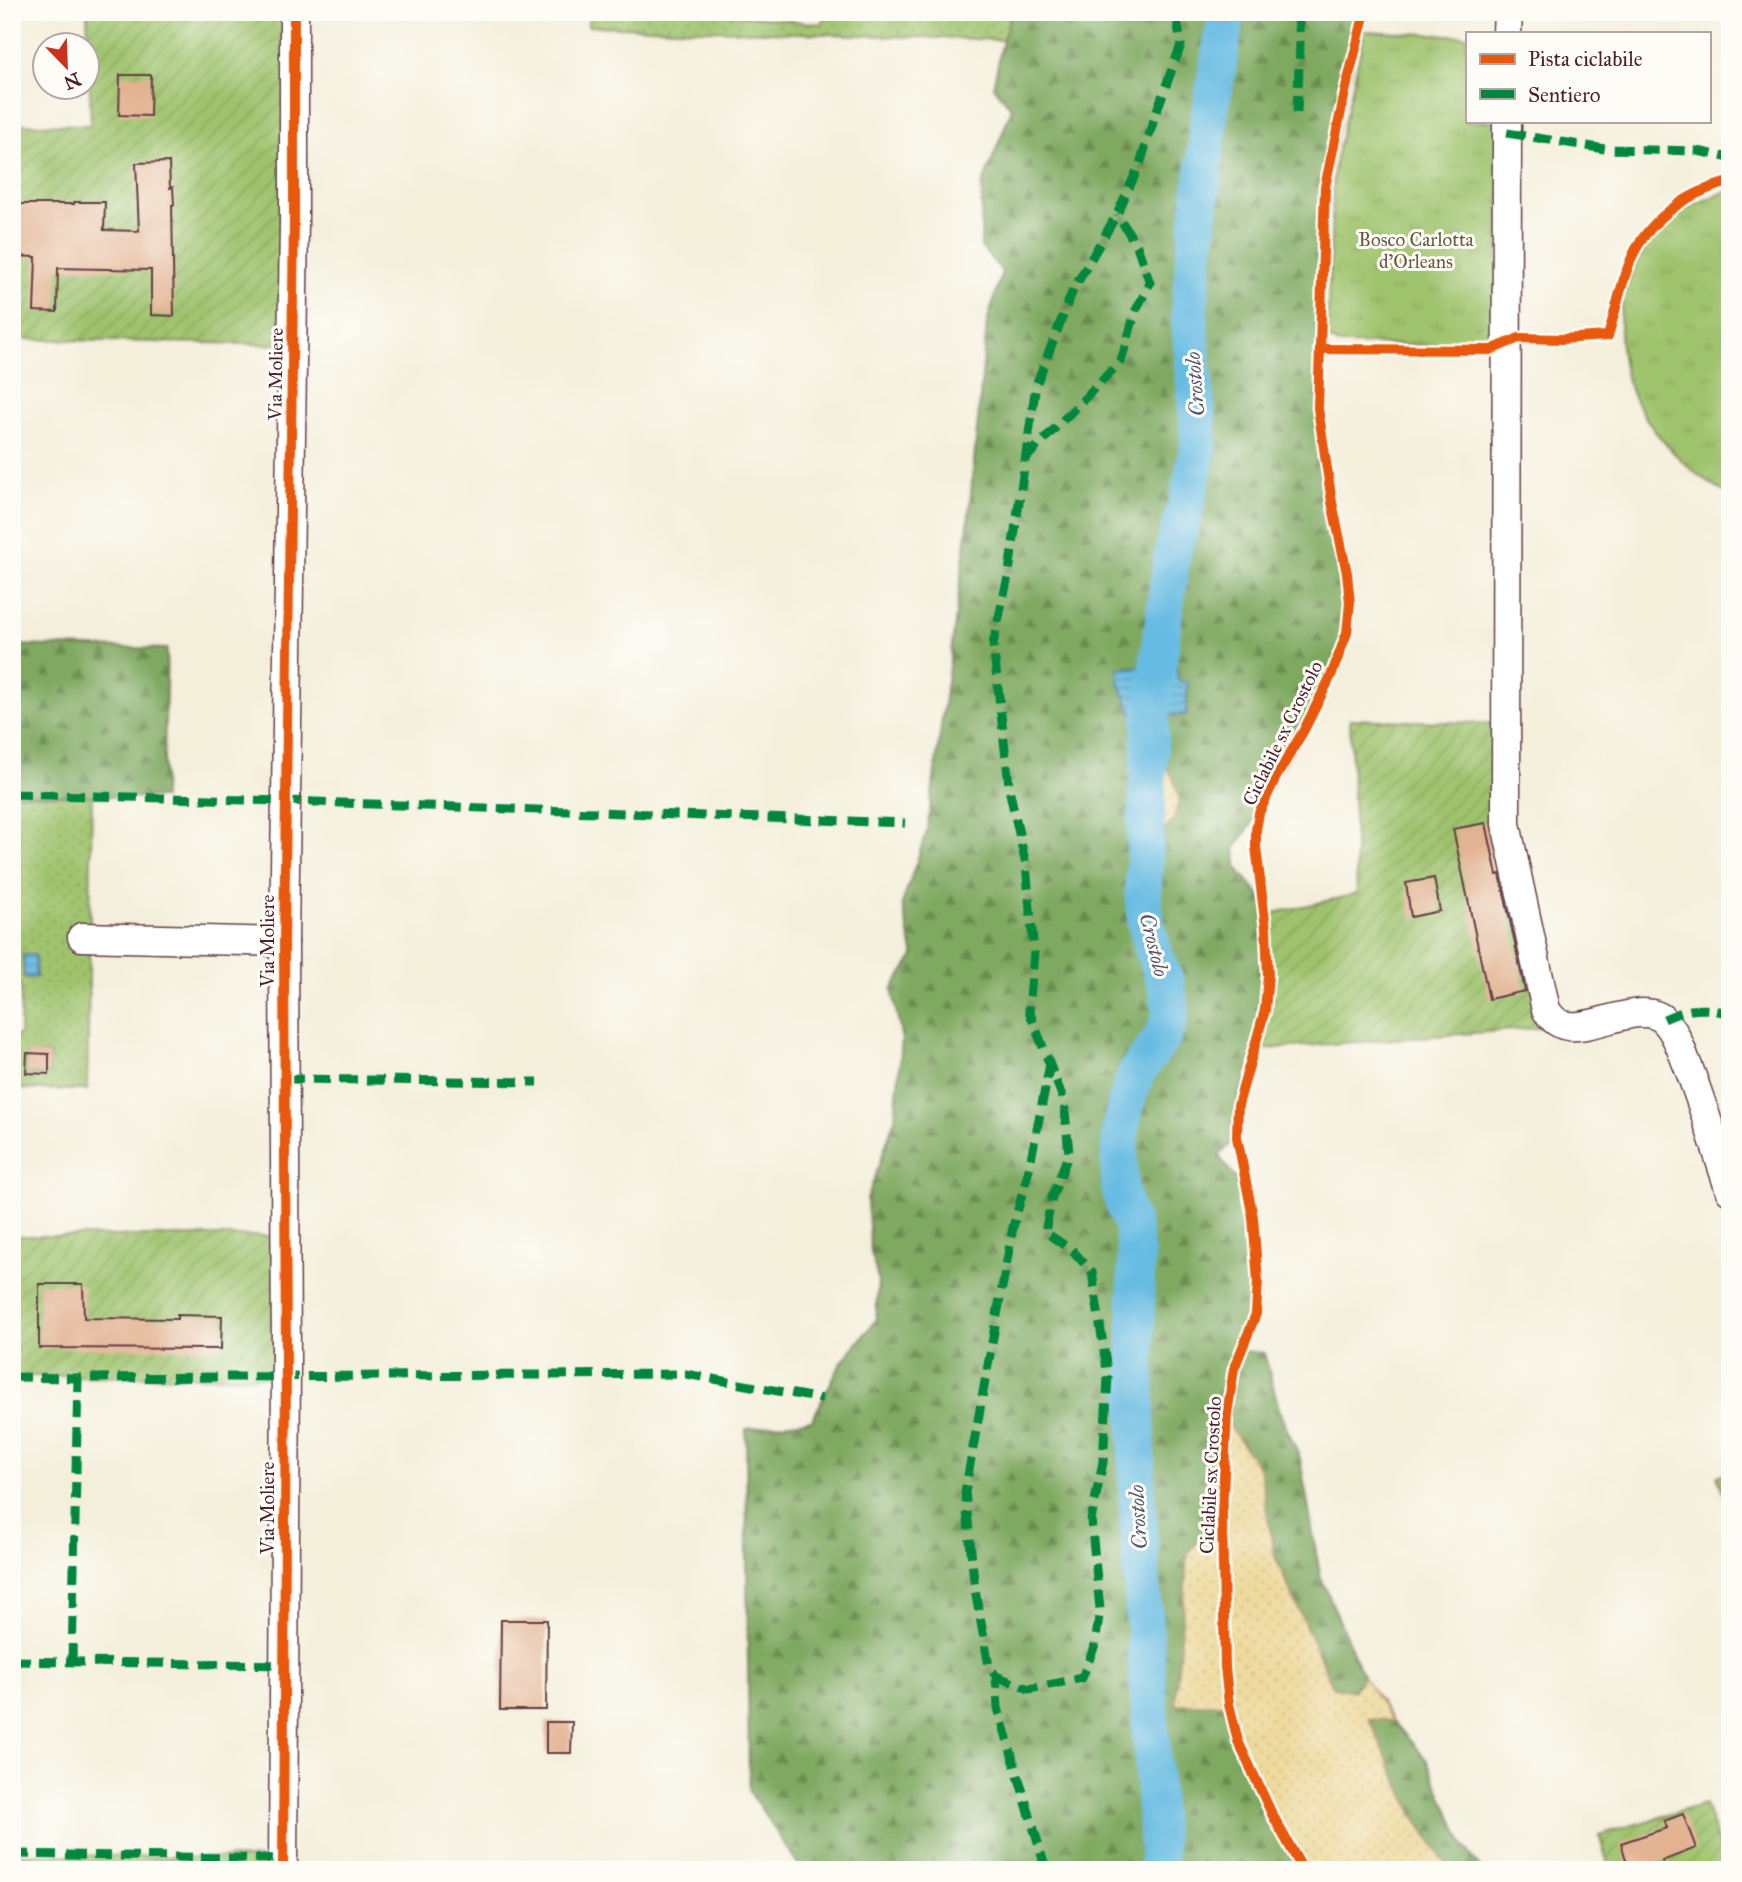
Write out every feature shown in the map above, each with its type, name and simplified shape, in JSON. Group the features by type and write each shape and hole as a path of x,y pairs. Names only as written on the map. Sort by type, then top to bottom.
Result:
{"street":[{"name":"Via Moliere","path":"283,1870 286,1361 284,942 295,12"},
{"path":"1507,32 1508,12"},
{"path":"1507,122 1506,824 1546,1010 1552,1019 1563,1026 1575,1027 1624,1015 1655,1015 1664,1019 1678,1041 1692,1074 1730,1191"},
{"path":"82,937 284,942"}],"green space":[{"path":"87,12 294,12 293,345 12,339 12,124 91,125 90,102 102,102 102,32 88,32"},
{"path":"588,12 710,12 821,24 826,12 992,12 1010,18 1003,40 588,26"},
{"path":"1012,12 1365,12 1325,187 1318,408 1332,502 1347,573 1350,603 1347,633 1331,676 1304,730 1275,779 1259,813 1235,848 1237,868 1263,899 1268,975 1265,1010 1238,1105 1237,1137 1219,1156 1248,1196 1256,1236 1256,1315 1241,1351 1264,1353 1281,1416 1300,1458 1320,1575 1363,1676 1353,1691 1333,1687 1274,1554 1260,1469 1227,1424 1222,1513 1188,1553 1176,1704 1229,1704 1238,1741 1272,1814 1303,1870 802,1870 749,1791 746,1429 812,1420 841,1363 876,1320 878,1280 871,1252 867,1200 895,1118 902,1040 892,989 914,956 902,904 927,831 968,525 987,323 1002,271 981,247 982,186 1012,108 993,87"},
{"name":"Bosco Carlotta d'Orleans","path":"1365,31 1466,36 1466,122 1502,122 1495,343 1339,344 1330,340 1327,331 1334,168"},
{"path":"1730,191 1730,495 1681,459 1652,427 1640,409 1625,372 1620,326 1626,288 1652,235 1668,220 1687,208"},
{"path":"12,645 167,649 163,798 12,794"},
{"path":"1350,719 1507,724 1506,824 1563,1026 1254,1050 1265,1010 1268,975 1265,915 1357,894"},
{"path":"12,794 92,796 87,1090 12,1089 12,1035 20,1035 21,986 12,985 12,911 16,910 16,900 12,899 12,885 17,885 19,835 12,834","holes":["27,1054 49,1054 49,1074 26,1073"]},
{"path":"12,1236 285,1236 285,1377 12,1376"},
{"path":"1730,1473 1730,1513 1717,1475"},
{"path":"1368,1718 1393,1721 1426,1759 1464,1846 1482,1870 1450,1870 1414,1816"},
{"path":"1705,1804 1727,1870 1610,1870 1599,1835"},
{"path":"12,1854 283,1859 283,1870 12,1870"}],"sand":[{"path":"1157,716 1163,761 1174,779 1179,800 1174,818 1151,848 1131,845 1138,752 1134,717"},
{"path":"1227,1423 1260,1469 1274,1554 1333,1687 1353,1691 1363,1676 1393,1721 1369,1719 1414,1816 1450,1870 1304,1870 1272,1814 1238,1741 1229,1704 1175,1704 1188,1553 1222,1513"}],"water":[{"path":"1160,646 1175,661 1179,682 1188,682 1186,715 1134,717 1119,683 1118,668 1144,666"},
{"path":"23,955 35,955 36,977 24,978"}],"building":[{"path":"120,75 151,75 150,116 119,115"},
{"path":"169,162 174,205 174,316 151,315 151,270 58,268 57,312 34,311 36,257 12,256 12,204 105,202 104,230 139,231 136,163"},
{"path":"1486,823 1497,875 1500,874 1525,991 1489,999 1453,829"},
{"path":"1434,878 1440,911 1411,917 1406,883"},
{"path":"27,1053 49,1054 49,1074 26,1073"},
{"path":"39,1284 83,1284 84,1318 177,1319 177,1315 222,1316 221,1349 39,1348"},
{"path":"501,1620 547,1620 546,1710 500,1710"},
{"path":"546,1722 572,1722 571,1753 546,1753"},
{"path":"1683,1814 1696,1848 1662,1861 1665,1870 1629,1870 1621,1843 1667,1828 1664,1821"}],"waterway":[{"name":"Crostolo","path":"1159,1870 1137,1499 1136,1253 1131,1222 1120,1190 1119,1158 1121,1125 1128,1096 1137,1072 1161,1039 1171,1011 1166,983 1146,923 1143,892 1151,717 1172,555 1188,499 1199,442 1189,312 1209,119 1227,12"}],"marked path":[{"path":"996,1676 1029,1689 1082,1678 1095,1645 1100,1609 1091,1520 1103,1462 1108,1377 1092,1272 1073,1251 1045,1232 1052,1197 1069,1153 1064,1101 1029,1011 1034,952 1026,865 1010,793 993,644 1009,572 1036,385 1073,290 1117,214 1140,164 1181,45 1176,12"},
{"path":"1297,113 1300,44 1298,12"},
{"path":"1507,133 1605,149 1698,151 1730,158"},
{"path":"1025,459 1121,361 1136,310 1150,283 1137,246 1117,214"},
{"path":"12,794 905,823"},
{"path":"1664,1019 1696,1009 1730,1014"},
{"path":"1046,1870 998,1708 996,1676 989,1666 975,1590 965,1492 1013,1227 1029,1169 1050,1064"},
{"path":"285,1079 538,1082"},
{"path":"72,1662 78,1378 686,1374 822,1399"},
{"path":"12,1377 78,1378"},
{"path":"12,1661 284,1665"},
{"path":"12,1854 283,1859"}],"cycle path":[{"path":"283,1870 286,1361 284,942 294,221 294,12"},
{"name":"Ciclabile sx Crostolo","path":"1303,1870 1272,1814 1238,1741 1229,1704 1225,1667 1222,1513 1227,1414 1234,1369 1256,1314 1258,1281 1253,1217 1237,1137 1238,1105 1265,1010 1268,975 1256,830 1259,813 1275,779 1331,676 1347,633 1350,603 1318,408 1325,187 1365,12"},
{"path":"1320,349 1491,350 1519,338 1608,336 1628,267 1635,251 1655,223 1698,193 1730,182"}]}
